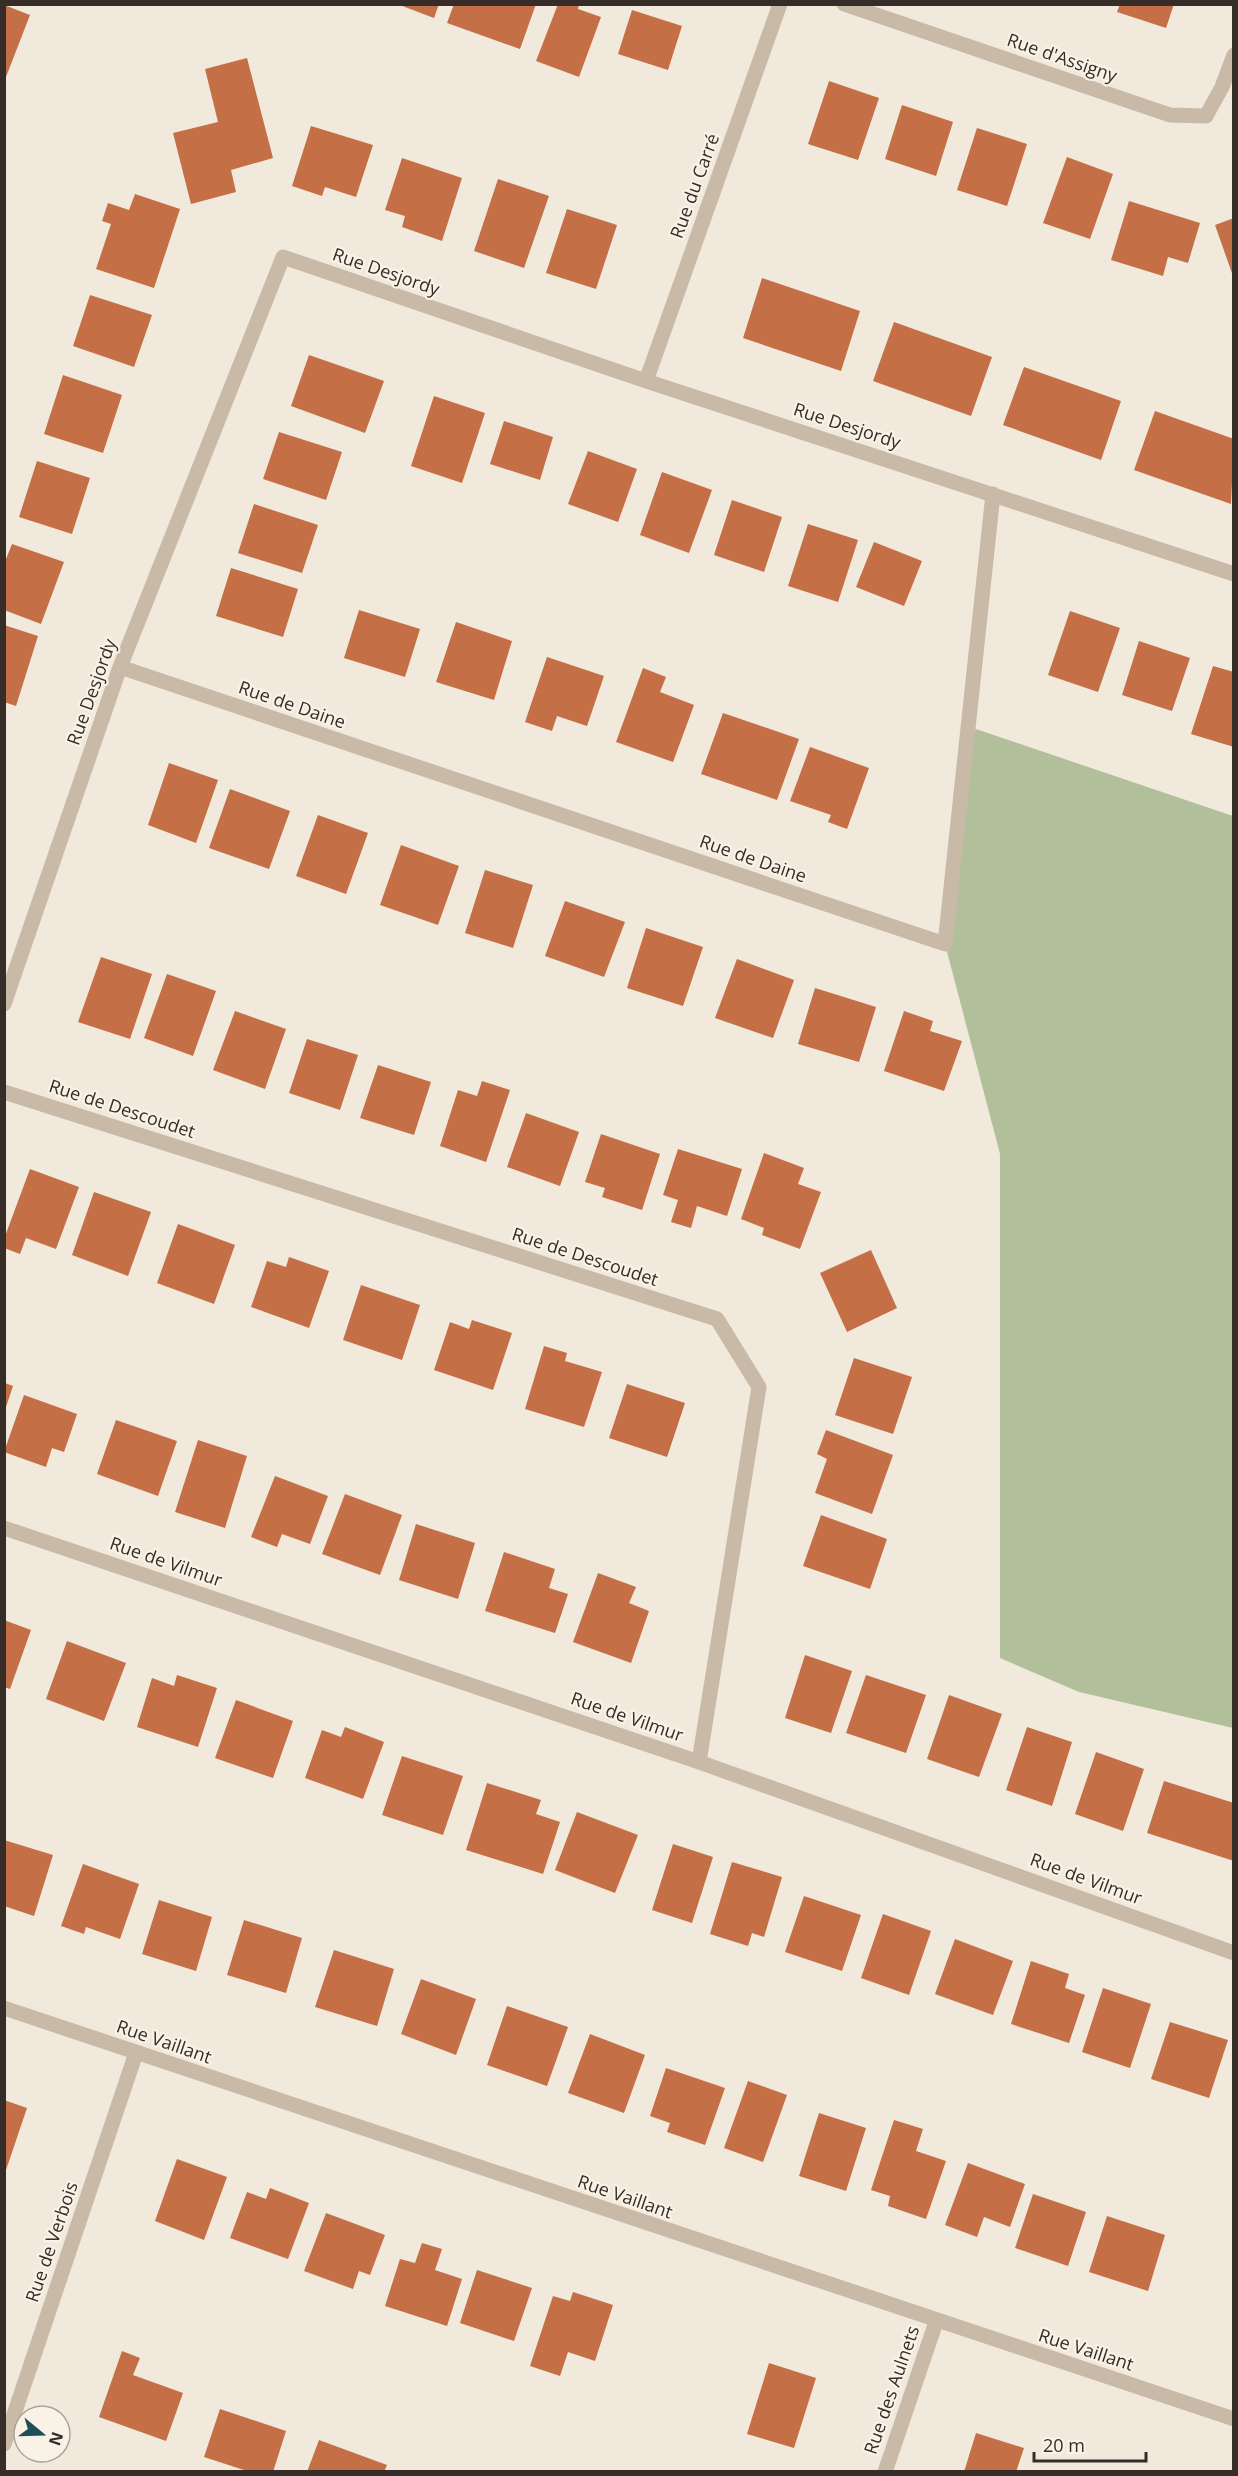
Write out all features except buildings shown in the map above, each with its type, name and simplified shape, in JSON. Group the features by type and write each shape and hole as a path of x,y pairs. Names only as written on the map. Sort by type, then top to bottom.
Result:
{"street":[{"name":"Rue du Carré","path":"646,381 780,4"},
{"name":"Rue d'Assigny","path":"844,4 1170,115 1206,116 1222,87 1233,55"},
{"name":"Rue Desjordy","path":"4,1004 120,667 283,257 646,381 1233,574"},
{"name":"Rue de Daine","path":"120,667 945,944 993,494"},
{"name":"Rue de Descoudet","path":"4,1092 717,1319 759,1387 699,1762"},
{"name":"Rue de Vilmur","path":"4,1528 699,1762 1233,1953"},
{"name":"Rue Vaillant","path":"4,2008 1233,2420"},
{"name":"Rue de Verbois","path":"4,2444 136,2053"},
{"name":"Rue des Aulnets","path":"885,2472 936,2322"}],"green space":[{"path":"967,726 1233,816 1233,1728 1079,1692 1000,1658 1000,1154 945,944"}]}
